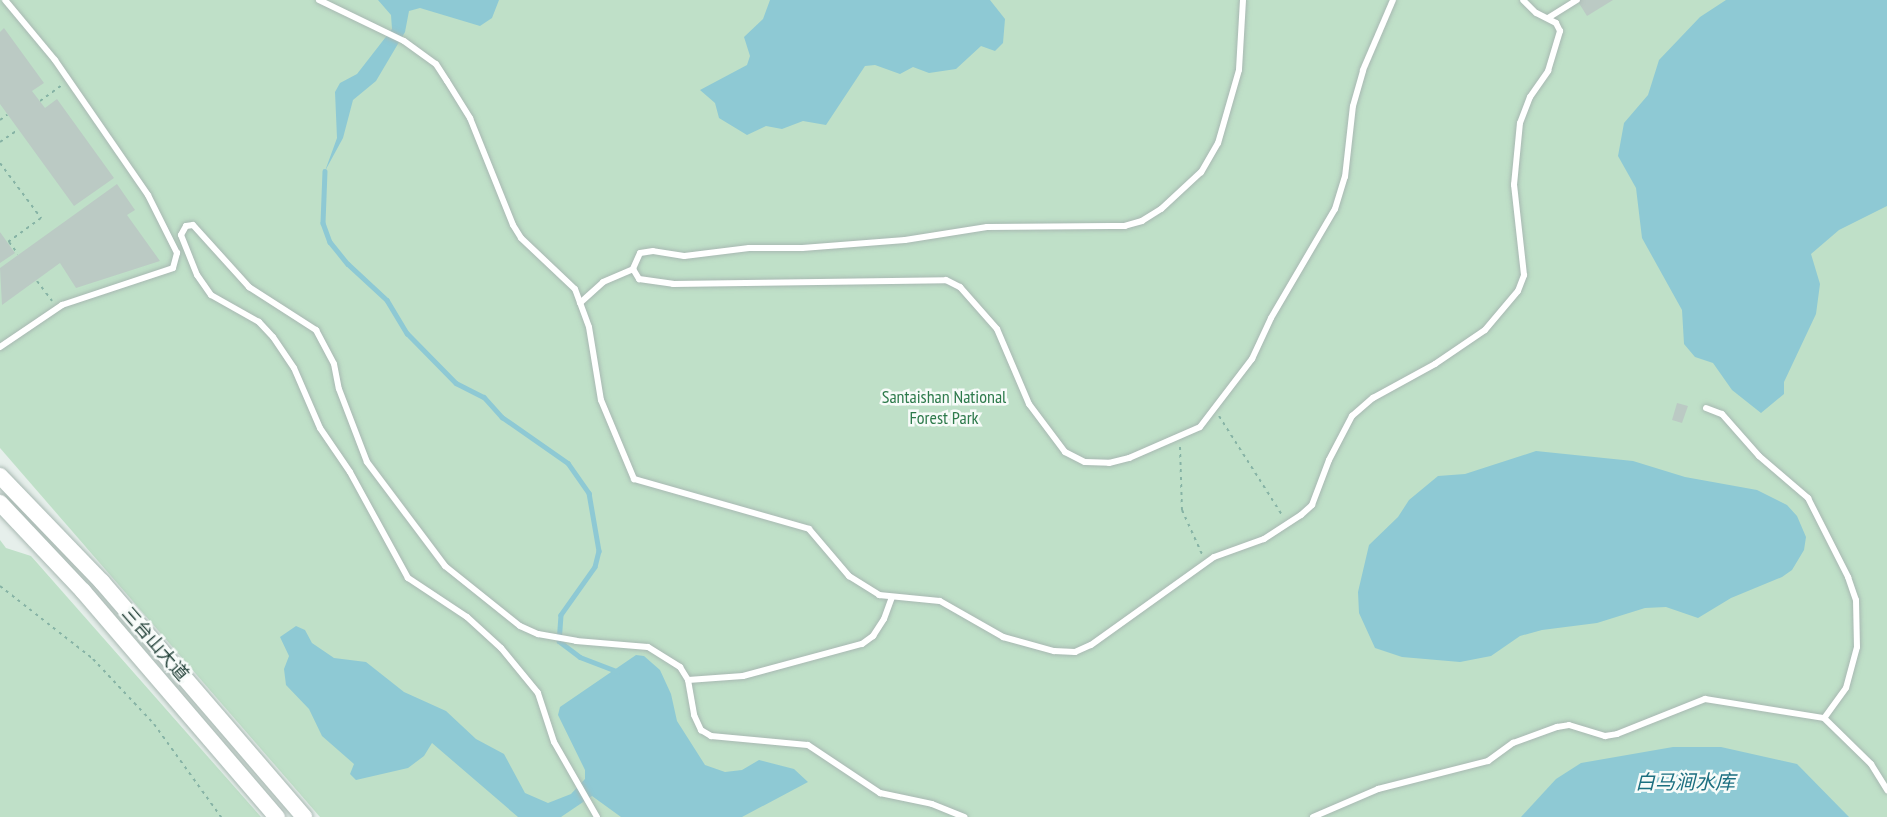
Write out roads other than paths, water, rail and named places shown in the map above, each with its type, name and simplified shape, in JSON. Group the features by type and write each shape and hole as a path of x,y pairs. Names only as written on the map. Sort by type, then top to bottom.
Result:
{"main road":[{"name":"三台山大道","path":"0,476 102,582 304,817"},
{"name":"三台山大道","path":"0,503 82,591 277,817"}],"lane":[{"path":"0,347 57,308 168,271 177,258 175,244 148,195 69,80 5,0"},
{"path":"319,0 404,41 436,64 470,118 513,225 521,238 575,290 596,356 601,400 634,479 809,529 864,588 892,597 940,600 1003,637 1054,651 1075,652 1091,645 1206,562 1264,539 1312,505 1329,460 1352,416 1373,398 1435,364 1485,330 1518,291 1524,275 1514,185 1520,123 1527,103 1548,71 1560,31 1548,18 1523,0"},
{"path":"580,303 603,282 633,269 640,253 653,251 684,256 749,248 802,248 905,240 987,226 1125,226 1142,221 1161,209 1201,172 1218,143 1239,70 1243,0"},
{"path":"633,269 639,279 673,284 946,280 960,287 997,329 1029,404 1065,452 1085,462 1109,463 1178,439 1200,427 1252,358 1271,318 1335,209 1345,177 1356,97 1393,0"},
{"path":"1548,18 1577,0"},
{"path":"597,817 576,786 554,742 538,693 501,648 467,618 408,578 350,472 320,428 294,368 273,337 259,322 211,295 197,275 182,235 186,226 193,225 249,288 316,330 334,364 339,389 367,462 445,566 520,626 556,638 648,647 670,657 688,680 694,715 701,730 711,736 808,745 880,793 932,804 964,817"},
{"path":"1706,408 1722,414 1759,456 1808,498 1848,577 1856,600 1857,647 1846,688 1824,718"},
{"path":"688,680 743,676 862,644 884,619 892,597"},
{"path":"1313,817 1378,789 1488,761 1513,743 1557,727 1569,725 1605,736 1617,734 1705,699 1824,718 1871,764 1887,790"}],"water":[{"path":"378,0 499,0 492,18 480,26 420,8 409,11 405,32 376,81 353,100 343,138 325,171 337,138 335,92 340,83 357,74 392,29 391,15"},
{"path":"770,0 990,0 1005,19 1003,43 995,51 981,46 956,69 929,73 913,67 900,74 875,65 865,66 826,125 803,121 782,129 766,126 747,135 719,118 715,103 700,90 747,65 750,56 744,37 763,19"},
{"path":"1726,0 1887,0 1887,206 1839,230 1811,254 1820,284 1816,314 1784,382 1784,394 1761,413 1732,390 1713,363 1695,357 1684,344 1682,310 1642,238 1636,188 1618,156 1624,123 1648,95 1659,60 1700,17"},
{"path":"1536,451 1633,461 1685,477 1757,490 1787,505 1797,516 1806,537 1804,550 1792,570 1782,577 1731,598 1698,618 1666,607 1645,608 1597,623 1542,630 1520,636 1491,656 1460,662 1402,657 1375,648 1359,613 1358,592 1369,545 1398,517 1409,500 1438,476 1465,474"},
{"path":"296,626 305,630 312,643 334,658 366,662 404,692 446,711 476,739 504,754 525,793 548,803 571,794 585,779 585,770 558,715 560,707 636,655 644,656 660,670 671,694 677,721 705,765 725,772 742,770 759,760 794,769 808,782 742,817 621,817 592,796 561,817 518,817 432,743 424,756 408,768 356,780 350,774 354,764 322,736 309,709 286,685 284,669 289,656 280,637"},
{"name":"白马涧水库","path":"1673,747 1721,747 1797,764 1849,817 1521,817 1556,779 1581,763"}],"waterway":[{"path":"325,171 323,223 330,242 348,264 387,300 407,333 456,383 484,397 502,417 568,463 589,493 599,551 595,567 561,615 559,641 580,657 617,671"}],"park label":[{"name":"Santaishan National Forest Park","path":"944,408"}]}
